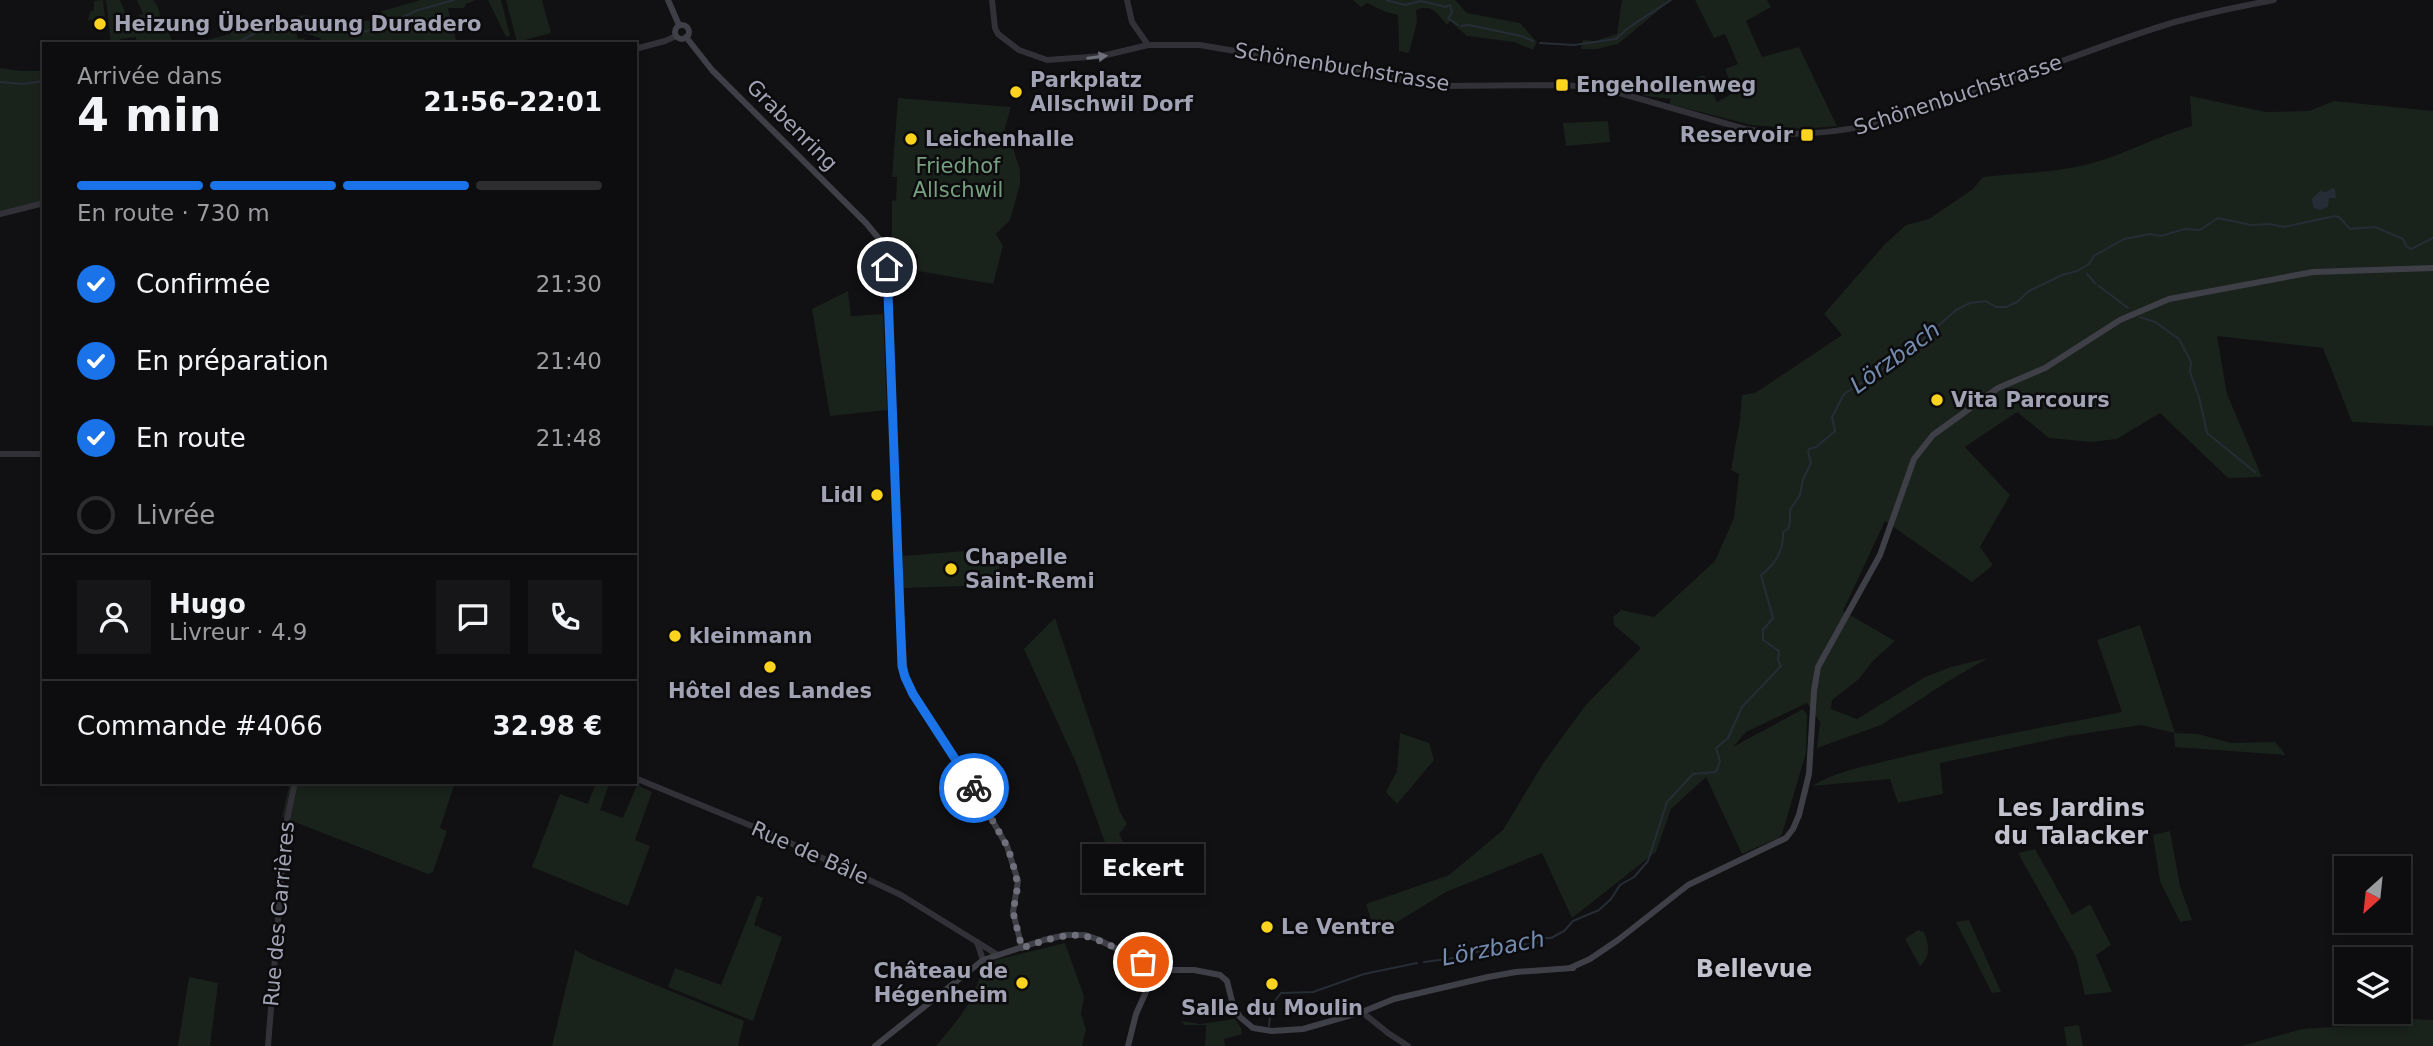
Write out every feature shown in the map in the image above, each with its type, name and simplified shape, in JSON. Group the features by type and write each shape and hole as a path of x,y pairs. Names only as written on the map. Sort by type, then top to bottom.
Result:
{"main road":[{"path":"668,0 679,25 688,28 686,37 676,36 675,30 679,25"},
{"name":"Grabenring","path":"686,37 712,70 876,234 883,256"},
{"path":"875,1046 983,960 1055,937 1085,935 1101,940 1159,970 1203,971 1224,977 1240,1017 1246,1024 1258,1030 1290,1031 1362,1012 1394,999 1474,980 1516,972 1570,968 1618,940 1688,885 1789,834 1799,815 1809,774 1818,667 1880,555 1914,459 1933,435 1998,388 2045,368 2120,320 2169,299 2313,272 2433,268"},
{"path":"886,269 905,677 913,694 965,772 1007,846 1018,881 1013,912 1022,948"},
{"path":"1128,1046 1136,1014 1150,988 1153,976 1159,970"}],"street":[{"name":"Schönenbuchstrasse","path":"992,0 995,28 1002,38 1019,50 1047,60 1102,56 1148,45 1219,47 1439,86 1562,85 1602,88 1745,129 1777,134 1813,135 1852,130 1899,117 2175,22 2274,0"},
{"path":"1127,0 1132,22 1148,45"},
{"path":"637,48 676,36"},
{"path":"0,214 42,204"},
{"path":"0,454 42,454"},
{"name":"Rue de Bâle","path":"637,779 813,852 901,894 998,955"},
{"name":"Rue des Carrières","path":"268,1046 285,830 295,784"},
{"path":"977,942 983,960"},
{"path":"1362,1012 1408,1046"}],"green space":[{"path":"103,0 105,18 88,20 90,12 94,10 94,1"},
{"path":"106,0 120,0 128,20 143,14 137,0 153,0 161,20 157,25 167,28 172,42 137,42 136,37 111,42"},
{"path":"421,0 476,0 466,4 464,8 448,8 456,42 322,42 320,38 295,30 298,39 304,38 305,42 200,42 230,34 234,28 258,21 304,15 350,22 377,20 382,11"},
{"path":"488,0 501,0 510,36 506,37"},
{"path":"506,0 542,0 551,33 517,42"},
{"path":"1353,0 1455,0 1467,13 1520,23 1537,42 1533,50 1514,42 1467,36 1450,21 1447,25 1434,11 1422,8 1416,10 1417,22 1409,53 1399,51 1398,15 1367,3 1361,7"},
{"path":"1622,0 1671,0 1618,44 1597,49 1581,49 1583,40 1595,41 1617,34"},
{"path":"1695,0 1767,0 1771,7 1746,21 1762,57 1799,47 1837,126 1802,129 1751,125 1669,104 1671,99 1645,96 1643,94 1704,75 1717,102 1735,92 1725,69 1738,64 1725,34 1714,38"},
{"path":"0,68 42,71 42,204 0,214"},
{"path":"2190,96 2266,112 2309,111 2334,101 2433,111 2433,426 2352,422 2323,348 2217,336 2227,394 2262,477 2228,478 2160,413 2117,439 2091,442 2049,438 2017,412 1965,447 2010,495 1980,547 1993,565 1972,582 1885,521 1843,611 1895,641 1872,662 1859,679 1832,700 1831,709 1857,719 1925,677 1988,658 1881,725 1817,748 1820,722 1807,703 1746,732 1733,747 1803,709 1807,714 1806,753 1782,834 1778,838 1742,854 1706,777 1671,809 1656,852 1572,918 1542,853 1446,892 1376,935 1366,904 1449,875 1503,830 1544,762 1585,706 1641,648 1614,625 1613,617 1621,610 1654,617 1715,561 1734,518 1739,474 1731,470 1742,395 1755,393 1842,335 1824,314 1885,244 1906,225 1929,219 1973,189 1983,177 2085,165 2192,126"},
{"name":"Friedhof Allschwil","path":"898,98 1011,107 1003,135 1010,139 1020,170 1020,184 1010,220 996,234 1003,246 993,284 918,271 918,254 895,253 892,247 892,201 896,200 897,177 892,177"},
{"path":"1608,121 1610,142 1566,146 1563,123"},
{"path":"848,291 851,316 883,314 887,410 830,416 812,309"},
{"path":"965,551 967,557 1000,564 993,591 966,586 903,588 903,556"},
{"path":"1055,618 1120,812 1127,824 1119,834 1127,849 1107,848 1077,765 1024,649"},
{"path":"2140,625 2175,733 2198,734 2231,743 2275,742 2286,755 2175,747 2174,733 2141,725 2068,736 1940,763 1943,794 1898,803 1890,779 1812,786 1841,773 1923,752 2122,712 2097,640"},
{"path":"1400,733 1429,743 1434,760 1397,804 1386,792 1397,771"},
{"path":"290,784 454,784 440,828 447,831 433,872 428,874 282,817"},
{"path":"595,784 609,784 600,810 623,818 637,785 652,792 635,840 650,846 628,906 532,867 560,794 588,804"},
{"path":"2170,831 2180,886 2192,920 2180,922 2160,881 2153,835"},
{"path":"2035,849 2072,915 2090,904 2111,945 2096,955 2112,992 2085,995 2076,957 2018,853"},
{"path":"757,895 763,898 754,925 782,937 753,1021 668,987 675,968 721,985"},
{"path":"1969,920 2001,992 1992,993 1956,922"},
{"path":"1918,930 1924,932 1928,946 1926,959 1920,966 1905,939"},
{"path":"1065,943 1084,996 1081,1014 1086,1029 1082,1046 936,1046 965,1009 982,972 992,961"},
{"path":"575,950 744,1021 738,1046 552,1046"},
{"path":"189,977 218,983 210,1046 178,1046"},
{"path":"1235,1019 1242,1034 1224,1039 1225,1046 1205,1046 1206,1025 1185,1025 1181,1021 1200,1024"},
{"path":"2411,1019 2433,1020 2433,1046 2241,1046 2302,1029 2411,1024"},
{"path":"2079,1025 2083,1046 2067,1046 2064,1027"}],"shaded area":[{"path":"2333,188 2336,198 2329,198 2328,207 2319,210 2313,207 2312,199 2320,191 2326,192"}],"waterway":[{"path":"235,42 277,25 328,27 354,34 379,28 418,10 454,0"},
{"path":"1386,0 1405,5 1421,1 1446,7 1450,5 1452,13 1448,18 1458,25"},
{"path":"1540,43 1574,45 1616,39 1671,0"},
{"path":"1461,26 1469,25 1533,41"},
{"path":"0,82 23,84 42,81"},
{"name":"Lörzbach","path":"1424,962 1462,957 1472,952 1496,951 1508,945 1535,944 1544,938 1551,938 1564,931 1573,921 1599,910 1611,899 1620,885 1634,877 1648,861 1667,802 1693,774 1716,772 1720,761 1716,748 1728,738 1742,707 1781,666 1778,660 1779,651 1763,640 1763,630 1773,618 1761,575 1775,562 1780,551 1783,532 1788,529 1790,522 1790,510 1800,495 1803,479 1811,463 1809,449 1816,447 1835,431 1832,417 1844,394 1909,352 1956,310 1970,303 1986,301 1996,307 2006,307 2017,302 2029,291 2077,271 2089,264 2094,256 2124,239 2150,234 2161,236 2185,229 2200,230 2218,218 2251,225 2270,224 2284,227 2335,216 2350,229 2375,227 2403,239 2411,249 2433,238"},
{"path":"2087,274 2096,284"},
{"path":"2099,286 2128,308"},
{"path":"2140,317 2155,322 2179,339 2191,362 2190,372 2207,433 2255,472"},
{"path":"1269,1026 1271,1006 1281,993 1313,992 1364,974 1417,963"}],"tunnel":[{"path":"880,256 882,268"}],"way so far":[{"path":"974,788 1007,846 1012,860 1018,881 1013,912 1022,948 1055,937 1085,935 1101,940 1143,962"}],"place":[{"name":"Heizung Überbauung Duradero","path":"100,24"},
{"name":"Engehollenweg","path":"1562,85"},
{"name":"Parkplatz Allschwil Dorf","path":"1016,92"},
{"name":"Reservoir","path":"1807,135"},
{"name":"Leichenhalle","path":"911,139"},
{"name":"Vita Parcours","path":"1937,400"},
{"name":"Lidl","path":"877,495"},
{"name":"Chapelle Saint-Remi","path":"951,569"},
{"name":"kleinmann","path":"675,636"},
{"name":"Hôtel des Landes","path":"770,667"},
{"name":"Le Ventre","path":"1267,927"},
{"name":"Eckert","path":"1143,962"},
{"name":"Château de Hégenheim","path":"1022,983"},
{"name":"Salle du Moulin","path":"1272,984"}],"district":[{"name":"Les Jardins du Talacker","path":"2071,822"},
{"name":"Bellevue","path":"1754,969"}],"route":[{"path":"887,267 902,666 913,694 974,788"}]}
